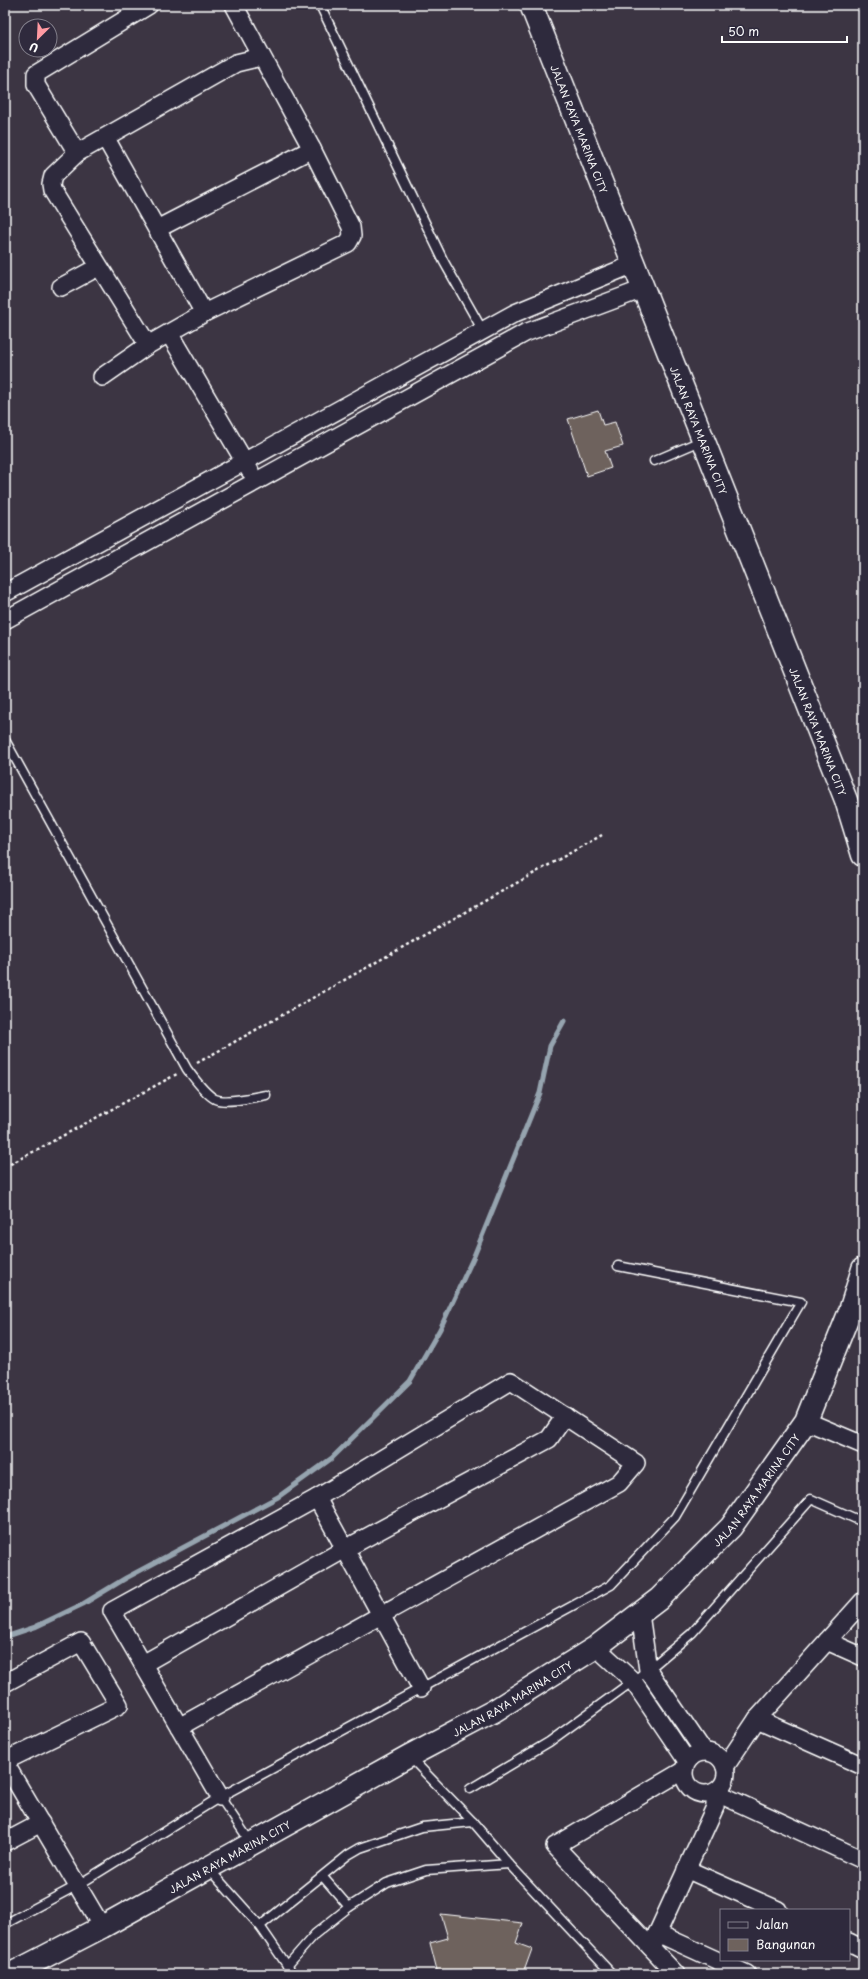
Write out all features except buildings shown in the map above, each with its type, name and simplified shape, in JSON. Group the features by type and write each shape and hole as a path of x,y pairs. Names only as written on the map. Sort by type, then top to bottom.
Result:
{"main road":[{"name":"JALAN RAYA MARINA CITY","path":"531,5 846,800 863,855"},
{"name":"JALAN RAYA MARINA CITY","path":"12,1974 102,1927 494,1710 596,1647 659,1599 731,1527 806,1421 850,1311 863,1269"}],"street":[{"path":"77,153 36,85 36,74 149,5"},
{"path":"102,377 148,345 204,313 348,243 352,236 351,228 312,149 234,5"},
{"path":"148,345 98,267 52,190 51,184 53,176 77,153 236,63 261,57"},
{"path":"105,137 204,313"},
{"path":"157,229 312,149"},
{"path":"5,593 515,313 634,264"},
{"path":"61,287 98,267"},
{"path":"5,620 525,333 643,289"},
{"path":"169,333 257,481"},
{"path":"180,1727 619,1483 636,1463 511,1381 317,1498 112,1611 220,1797"},
{"path":"143,1664 346,1550 549,1439 565,1416"},
{"path":"806,1421 863,1445"},
{"path":"317,1498 421,1688"},
{"path":"725,1767 757,1719 863,1601"},
{"path":"640,1614 648,1670 704,1752"},
{"path":"827,1641 863,1657"},
{"path":"5,1683 81,1642 119,1705 5,1762 102,1927"},
{"path":"596,1647 633,1681 686,1765 684,1779 689,1787 697,1793 706,1794 715,1792 722,1786 726,1777 725,1767 721,1759 713,1753 704,1752 694,1754 686,1765 555,1846 654,1940 676,1974"},
{"path":"757,1719 863,1766"},
{"path":"715,1792 863,1860"},
{"path":"654,1940 715,1807 715,1792"},
{"path":"5,1842 41,1823"},
{"path":"686,1869 776,1909"},
{"path":"654,1940 747,1974"},
{"path":"850,1942 863,1948"}],"lane":[{"path":"320,5 444,262 482,331"},
{"path":"654,461 704,440"},
{"path":"5,740 187,1069 200,1085 216,1099 240,1100 266,1095"},
{"path":"5,1924 78,1885 220,1797 611,1585 675,1517 801,1302 618,1266"},
{"path":"470,1789 549,1742 648,1670 692,1633 811,1499 863,1522"},
{"path":"409,1756 473,1822 509,1864 612,1974"},
{"path":"220,1797 252,1844"},
{"path":"260,1926 348,1855 360,1848 422,1827 473,1822"},
{"path":"287,1966 315,1934 349,1907 387,1883 426,1870 509,1864"},
{"path":"208,1868 260,1926 293,1974"},
{"path":"322,1877 349,1907"}],"path":[{"path":"5,1167 187,1069 602,835"}],"waterway":[{"path":"5,1637 35,1627 83,1604 126,1578 278,1497 332,1458 410,1381 440,1329 474,1256 540,1093 550,1046 564,1021"}]}
